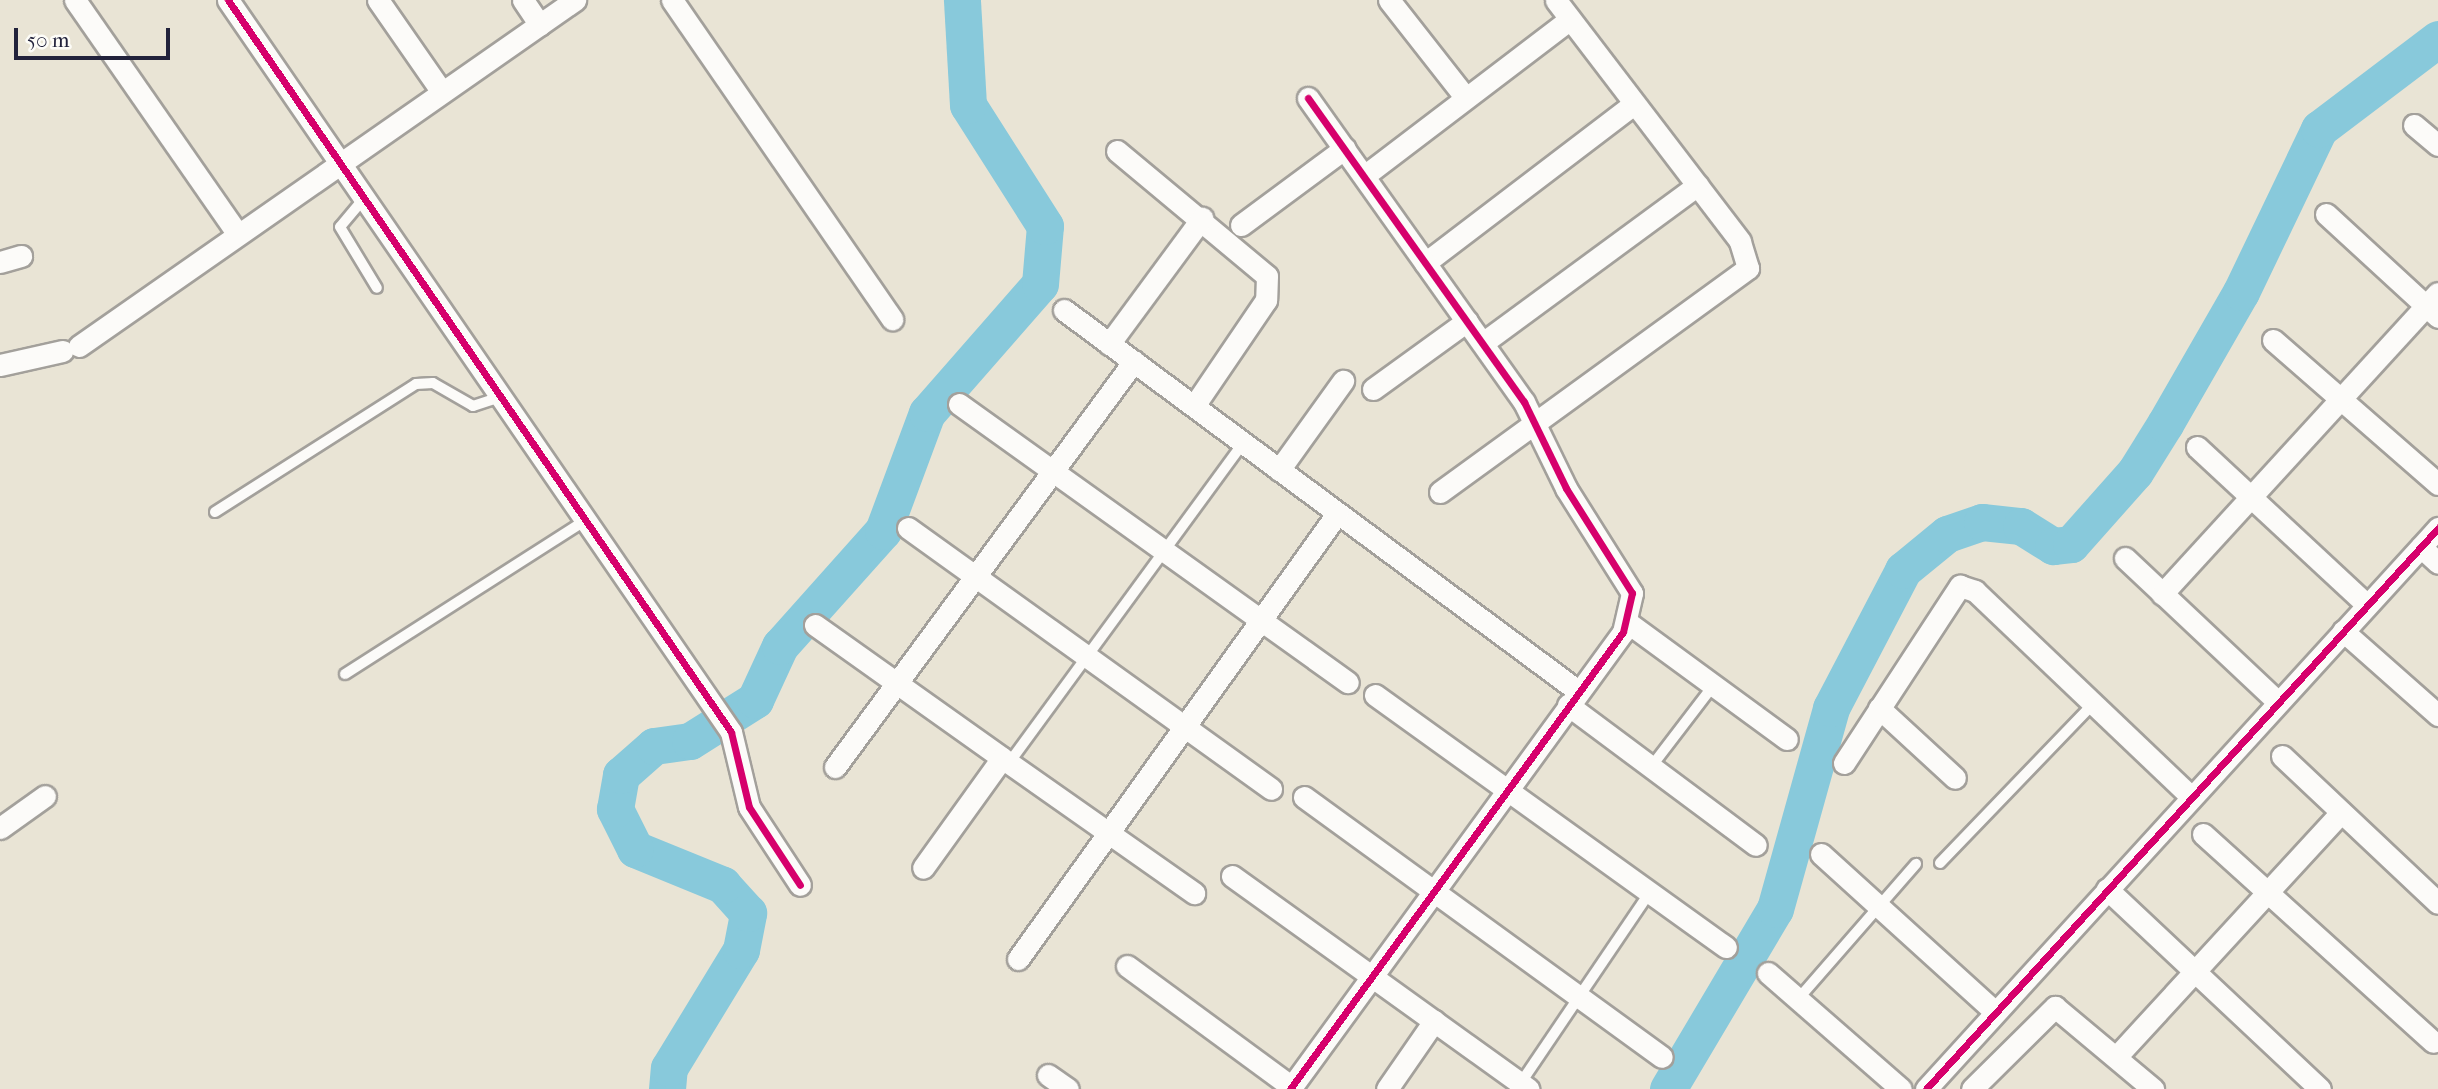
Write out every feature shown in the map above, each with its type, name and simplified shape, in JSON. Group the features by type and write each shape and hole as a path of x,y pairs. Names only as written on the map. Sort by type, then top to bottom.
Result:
{"street":[{"path":"75,0 237,233"},
{"path":"228,0 366,196 731,732 748,807 800,885"},
{"path":"378,0 442,92"},
{"path":"523,0 540,25"},
{"path":"0,365 71,348 575,0"},
{"path":"672,0 892,318"},
{"path":"1389,0 1465,97"},
{"path":"1440,492 1538,427 1748,268 1747,252 1556,0"},
{"path":"1364,176 1570,19"},
{"path":"1127,966 1291,1088 1627,622 1632,593 1566,488 1538,427 1484,342 1308,98"},
{"path":"1425,263 1634,104"},
{"path":"2414,125 2438,145"},
{"path":"1241,225 1345,148"},
{"path":"1117,151 1202,218 1258,267 1270,288 1194,406"},
{"path":"1484,342 1698,185"},
{"path":"2162,594 2254,500 2339,398 2434,306 2326,214"},
{"path":"1109,344 1202,218"},
{"path":"0,262 21,256"},
{"path":"1064,310 1337,514 1573,698 1651,767 1756,845"},
{"path":"1373,388 1467,321"},
{"path":"2273,340 2438,484"},
{"path":"835,767 900,684 1134,361"},
{"path":"1279,470 1343,382"},
{"path":"959,404 1348,682"},
{"path":"2197,447 2367,605"},
{"path":"1018,959 1337,514"},
{"path":"908,528 1271,789"},
{"path":"1926,1089 1994,1011 2438,528"},
{"path":"2421,547 2438,562"},
{"path":"2125,558 2278,702"},
{"path":"1844,763 1960,586 1975,591 2191,797"},
{"path":"1627,622 1787,739"},
{"path":"815,625 1194,893"},
{"path":"2343,631 2438,715"},
{"path":"1375,695 1726,947"},
{"path":"1879,708 1955,778"},
{"path":"2282,756 2438,903"},
{"path":"923,868 1006,761"},
{"path":"0,828 45,796"},
{"path":"1304,797 1431,892 1662,1057"},
{"path":"2117,1056 2192,969 2341,811"},
{"path":"2203,834 2433,1042"},
{"path":"1821,854 1994,1011"},
{"path":"1232,876 1524,1086"},
{"path":"2107,889 2320,1089"},
{"path":"1768,973 1900,1089"},
{"path":"1972,1089 2055,1007 2117,1056 2153,1089"},
{"path":"1391,1087 1434,1021"},
{"path":"1048,1075 1068,1089"}],"lane":[{"path":"366,196 341,227 377,288"},
{"path":"215,512 416,384 433,383 473,406 503,396"},
{"path":"1006,761 1243,443"},
{"path":"345,674 587,519"},
{"path":"1651,767 1713,685"},
{"path":"1940,863 2093,704"},
{"path":"1799,998 1882,909 1916,864"},
{"path":"1524,1086 1650,892"}],"waterway":[{"path":"667,1089 669,1068 741,950 748,913 723,885 635,849 615,809 621,775 654,746 690,741 755,700 780,646 883,531 927,413 1040,284 1045,226 968,105 962,0"},
{"path":"1668,1089 1775,909 1831,708 1903,570 1947,534 1982,522 2021,526 2053,546 2071,544 2135,472 2165,424 2241,292 2319,129 2438,39"}],"cycle path":[{"path":"228,0 731,732 749,807 800,885"},
{"path":"1290,1089 1623,632 1632,593 1566,488 1524,402 1308,98"},
{"path":"1926,1089 2438,528"}]}
